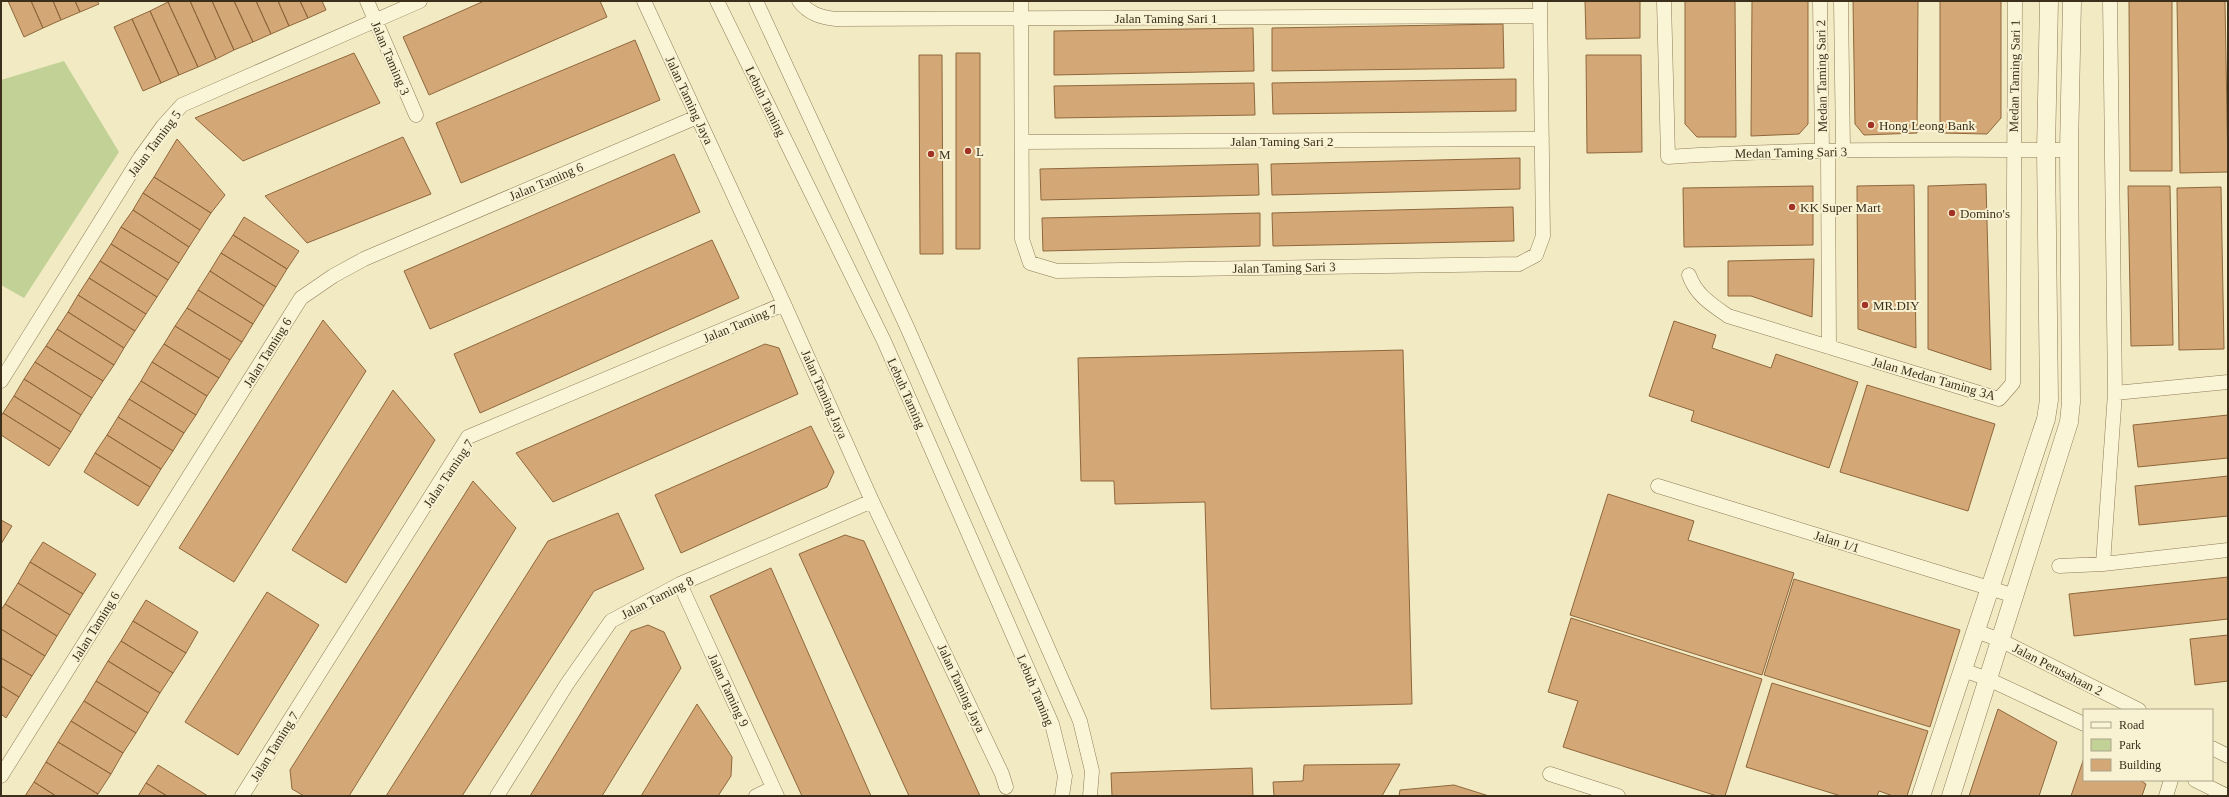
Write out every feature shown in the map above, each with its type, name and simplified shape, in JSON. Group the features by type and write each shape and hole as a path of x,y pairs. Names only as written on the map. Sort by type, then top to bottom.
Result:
{"street":[{"name":"Jalan Taming 3","path":"367,1 416,115"},
{"name":"Jalan Taming 5","path":"1,381 140,158 163,126 182,105 420,1"},
{"name":"Jalan Taming Jaya","path":"644,1 784,304 872,501 1002,774 1006,787"},
{"name":"Lebuh Taming","path":"717,1 884,341 1048,717 1065,776 1062,796"},
{"name":"Lebuh Taming","path":"756,1 907,327 1080,721 1092,771 1090,796"},
{"name":"Jalan Taming Sari 1","path":"799,1 806,10 820,17 836,19 1540,16"},
{"path":"1021,1 1022,142"},
{"path":"1540,1 1542,139"},
{"name":"Medan Taming Sari 3","path":"1664,1 1668,157 1743,152 1843,150 2069,150"},
{"name":"Medan Taming Sari 2","path":"1820,1 1829,347"},
{"name":"Medan Taming Sari 2","path":"1841,1 1843,150"},
{"name":"Medan Taming Sari 1","path":"2013,150 2015,1"},
{"path":"1921,796 2046,419 2049,400 2046,150 2049,1"},
{"path":"1951,796 2069,422 2071,402 2069,150 2072,1"},
{"path":"2103,564 2115,393 2110,1"},
{"name":"Jalan Taming 6","path":"1,776 301,298 333,276 364,259 697,117"},
{"name":"Jalan Taming Sari 2","path":"1022,142 1542,139"},
{"name":"Jalan Taming Sari 3","path":"1022,142 1022,239 1030,263 1057,271 1520,264 1536,255 1543,236 1542,139"},
{"name":"Jalan Medan Taming 3A","path":"1689,275 1693,286 1705,300 1728,316 1999,400 2013,383 2013,150"},
{"name":"Jalan Taming 7","path":"242,796 468,437 784,304"},
{"path":"2115,393 2228,382"},
{"name":"Jalan 1/1","path":"1658,486 2015,596"},
{"name":"Jalan Taming 8","path":"497,796 567,684 611,620 680,584 872,501"},
{"path":"2059,566 2103,564 2228,550"},
{"name":"Jalan Taming 9","path":"680,584 775,792"},
{"name":"Jalan Perusahaan 2","path":"1976,631 2000,640 2137,709"},
{"path":"1963,670 1988,679 2083,724"},
{"path":"2213,748 2228,756"},
{"path":"1550,774 1618,796"},
{"path":"2166,796 2171,781"},
{"path":"2197,781 2227,796"},
{"path":"756,796 775,792"}],"green space":[{"path":"64,61 119,152 24,298 1,285 1,80"}],"building":[{"path":"8,1 31,1 43,28 24,37"},
{"path":"31,1 53,1 61,20 43,28"},
{"path":"53,1 75,1 80,12 61,20"},
{"path":"75,1 97,1 99,4 80,12"},
{"path":"190,1 216,59 198,67 168,2"},
{"path":"190,1 212,1 234,50 216,59"},
{"path":"212,1 234,1 253,42 234,50"},
{"path":"234,1 256,1 271,34 253,42"},
{"path":"256,1 278,1 289,26 271,34"},
{"path":"278,1 300,1 308,18 289,26"},
{"path":"300,1 322,1 326,10 308,18"},
{"path":"484,1 600,1 607,17 429,95 403,37"},
{"path":"1585,1 1640,1 1640,38 1586,39"},
{"path":"1685,1 1735,1 1736,137 1697,137 1685,124"},
{"path":"1752,1 1808,1 1808,124 1799,134 1751,136"},
{"path":"1853,1 1918,1 1917,133 1864,135 1855,124"},
{"path":"1940,1 2001,1 2001,118 1987,134 1940,133"},
{"path":"2129,1 2172,1 2172,171 2130,171"},
{"path":"2177,1 2225,1 2228,172 2180,173"},
{"path":"168,2 198,67 179,75 150,11"},
{"path":"150,11 179,75 161,83 132,19"},
{"path":"132,19 161,83 143,91 114,27"},
{"path":"1503,24 1504,68 1272,71 1272,28"},
{"path":"1253,28 1254,71 1054,75 1054,31"},
{"path":"635,40 660,100 461,183 436,123"},
{"path":"354,53 380,103 243,161 195,118"},
{"name":"L","path":"956,53 980,53 980,249 956,249"},
{"name":"M","path":"919,55 942,55 943,254 920,254"},
{"path":"1586,55 1641,55 1642,152 1587,153"},
{"path":"1516,79 1516,111 1273,114 1272,83"},
{"path":"1254,83 1255,115 1055,118 1054,86"},
{"path":"403,137 431,194 307,243 265,196"},
{"path":"177,139 225,195 211,213 154,177"},
{"path":"674,154 700,212 430,329 404,271"},
{"path":"1520,158 1520,189 1272,195 1271,164"},
{"path":"1258,164 1259,195 1041,200 1040,169"},
{"path":"154,177 211,213 200,230 143,193"},
{"path":"1986,184 1991,370 1928,349 1928,186"},
{"path":"1914,185 1916,348 1858,329 1857,186"},
{"path":"1813,186 1813,245 1684,247 1683,188"},
{"path":"2128,186 2170,186 2173,345 2131,346"},
{"path":"2221,187 2224,349 2179,350 2177,188"},
{"path":"143,193 200,230 189,247 133,210"},
{"path":"1513,207 1514,241 1273,246 1272,213"},
{"path":"133,210 189,247 179,263 121,227"},
{"path":"1260,213 1260,246 1043,251 1042,218"},
{"path":"244,217 299,251 287,269 233,235"},
{"path":"121,227 179,263 168,280 111,244"},
{"path":"233,235 287,269 276,287 221,253"},
{"path":"712,240 739,298 480,413 454,354"},
{"path":"111,244 168,280 157,297 100,261"},
{"path":"221,253 276,287 264,306 210,271"},
{"path":"1814,259 1812,317 1751,296 1728,296 1728,261"},
{"path":"100,261 157,297 146,314 89,278"},
{"path":"210,271 264,306 253,324 198,290"},
{"path":"89,278 146,314 135,331 78,295"},
{"path":"198,290 253,324 242,342 187,308"},
{"path":"78,295 135,331 124,348 68,312"},
{"path":"187,308 242,342 230,360 175,326"},
{"path":"68,312 124,348 114,365 57,329"},
{"path":"323,320 366,371 234,582 179,548"},
{"path":"1674,321 1716,335 1712,348 1771,368 1776,354 1858,382 1829,468 1691,421 1694,411 1649,396"},
{"path":"175,326 230,360 219,378 164,344"},
{"path":"57,329 114,365 103,381 46,346"},
{"path":"164,344 219,378 207,396 152,362"},
{"path":"765,344 779,348 798,394 553,502 516,453"},
{"path":"46,346 103,381 92,398 35,362"},
{"path":"1403,350 1412,704 1211,709 1205,502 1115,504 1114,481 1081,481 1078,358"},
{"path":"35,362 92,398 81,415 24,379"},
{"path":"152,362 207,396 196,415 141,381"},
{"path":"24,379 81,415 71,432 14,396"},
{"path":"141,381 196,415 184,433 129,399"},
{"path":"1867,385 1995,424 1968,511 1840,472"},
{"path":"393,390 435,440 346,583 292,550"},
{"path":"14,396 71,432 60,449 3,413"},
{"path":"129,399 184,433 173,451 118,417"},
{"path":"3,413 60,449 49,466 1,435 1,416"},
{"path":"2228,415 2228,458 2138,467 2133,425"},
{"path":"118,417 173,451 161,469 107,435"},
{"path":"811,426 834,472 827,487 681,553 655,495"},
{"path":"107,435 161,469 150,487 95,453"},
{"path":"95,453 150,487 138,506 84,472"},
{"path":"2228,476 2228,516 2139,525 2135,486"},
{"path":"473,481 516,528 349,796 304,796 292,789 290,770"},
{"path":"1608,494 1694,521 1688,540 1794,573 1762,675 1570,615"},
{"path":"618,513 644,569 594,591 462,796 386,796 548,541"},
{"path":"1,520 12,526 1,544"},
{"path":"845,535 864,541 980,796 909,796 799,554"},
{"path":"43,542 96,574 83,594 30,562"},
{"path":"30,562 83,594 70,615 18,583"},
{"path":"771,568 871,796 802,796 710,596"},
{"path":"2228,577 2228,619 2074,636 2069,594"},
{"path":"1794,579 1960,630 1930,727 1764,675"},
{"path":"18,583 70,615 57,636 5,604"},
{"path":"267,592 319,625 238,755 185,722"},
{"path":"146,600 198,632 186,653 133,621"},
{"path":"5,604 57,636 45,656 1,629 1,610"},
{"path":"1571,618 1762,679 1725,796 1717,796 1563,747 1578,701 1548,692"},
{"path":"133,621 186,653 173,673 121,641"},
{"path":"648,625 664,632 681,668 602,796 530,796 631,631"},
{"path":"1,629 45,656 32,676 1,658"},
{"path":"2228,635 2228,681 2195,685 2190,639"},
{"path":"121,641 173,673 160,693 108,661"},
{"path":"1,658 32,676 19,697 1,686"},
{"path":"108,661 160,693 148,713 96,681"},
{"path":"96,681 148,713 136,733 84,701"},
{"path":"1772,683 1928,731 1907,796 1893,796 1879,791 1877,796 1841,796 1746,767"},
{"path":"1,686 19,697 6,718 1,714"},
{"path":"84,701 136,733 123,753 71,721"},
{"path":"697,704 732,757 731,776 718,796 641,796"},
{"path":"1998,709 2057,742 2039,796 1969,796"},
{"path":"71,721 123,753 111,774 58,742"},
{"path":"58,742 111,774 98,794 46,762"},
{"path":"2083,761 2083,781 2142,781 2146,784 2142,796 2071,796"},
{"path":"46,762 98,794 97,796 56,796 34,782"},
{"path":"1400,764 1382,796 1274,796 1273,782 1303,781 1304,765"},
{"path":"158,765 208,796 167,796 146,783"},
{"path":"1252,768 1253,796 1112,796 1111,773"},
{"path":"34,782 56,796 25,796"},
{"path":"146,783 167,796 138,796"},
{"path":"1454,785 1489,796 1399,796 1400,790"}],"place":[{"name":"Hong Leong Bank","path":"1871,125"},
{"name":"L","path":"968,151"},
{"name":"M","path":"931,154"},
{"name":"KK Super Mart","path":"1792,207"},
{"name":"Domino's","path":"1952,213"},
{"name":"MR.DIY","path":"1865,305"}]}
